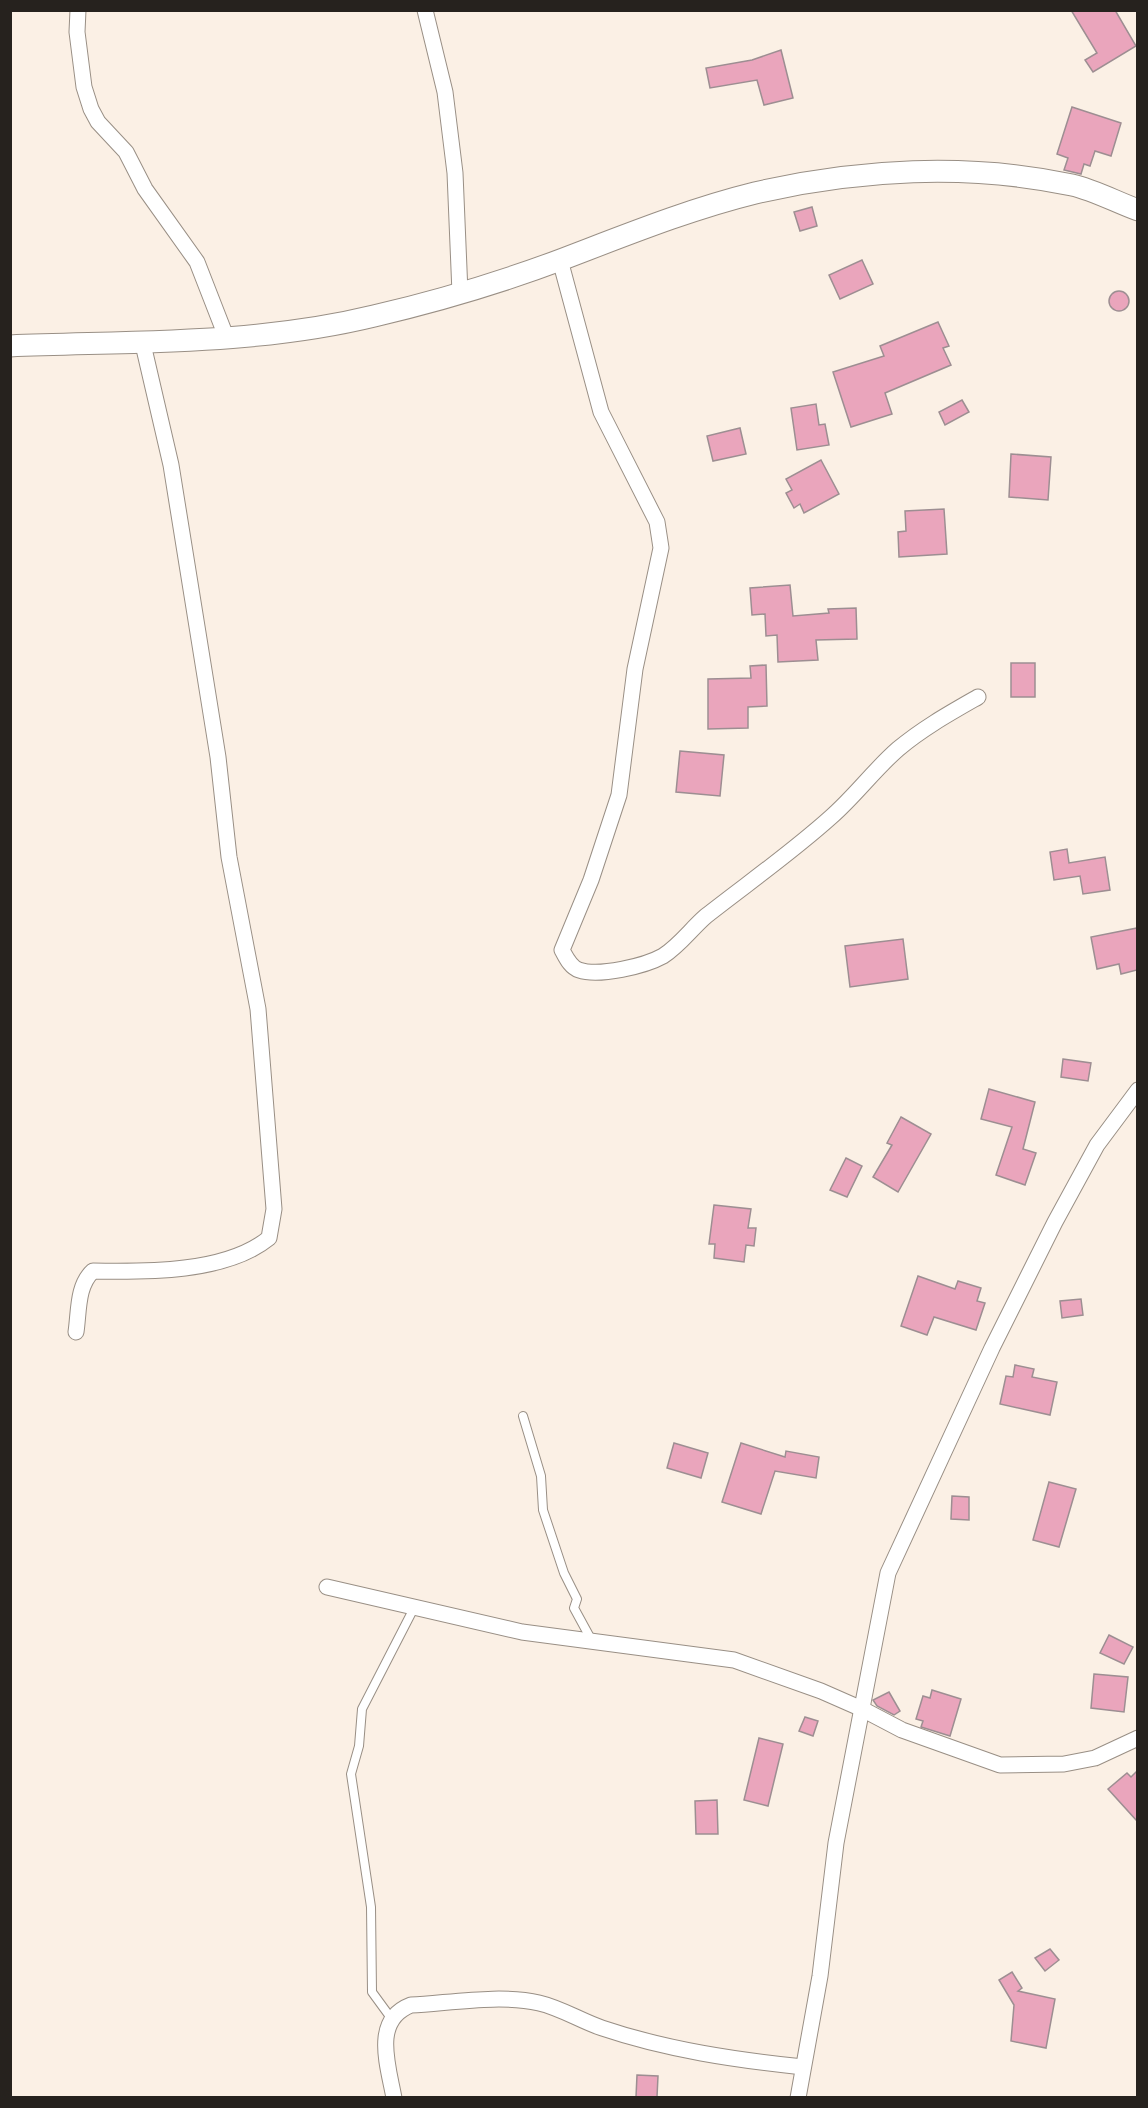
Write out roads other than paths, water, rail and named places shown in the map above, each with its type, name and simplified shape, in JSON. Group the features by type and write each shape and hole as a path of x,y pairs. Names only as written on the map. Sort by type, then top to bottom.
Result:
{"street":[{"path":"78,10 77,32 84,87 91,109 98,122 126,152 145,189 197,262 227,339"},
{"path":"425,10 445,92 455,173 460,293"},
{"path":"10,346 227,339 310,330 460,293 560,260 639,229 755,194 847,176 975,171 1074,186 1137,210"},
{"path":"560,260 586,366 601,412 657,522 661,548 635,669 619,795 591,880 562,950 568,963 578,970 597,972 636,967 662,956 682,941 704,918 778,863 818,829 897,750 937,720 978,697"},
{"path":"76,1332 81,1291 86,1277 93,1271 176,1271 255,1250 269,1238 273,1209 258,1009 230,857 218,757 171,465 142,340"},
{"path":"798,2097 820,1976 836,1843 888,1573 987,1359 1055,1222 1097,1145 1137,1090"},
{"path":"327,1587 522,1632 734,1660 862,1709 902,1731 1000,1765 1064,1764 1095,1758 1137,1738"},
{"path":"394,2097 385,2034 391,2018 400,2009 411,2005 517,2000 539,2003 603,2028 695,2052 746,2061 803,2067"}],"lane":[{"path":"523,1416 541,1476 543,1510 564,1573 577,1599 574,1608 592,1641"},
{"path":"391,2018 372,1992 371,1907 351,1774 359,1746 362,1709 414,1608"}]}
